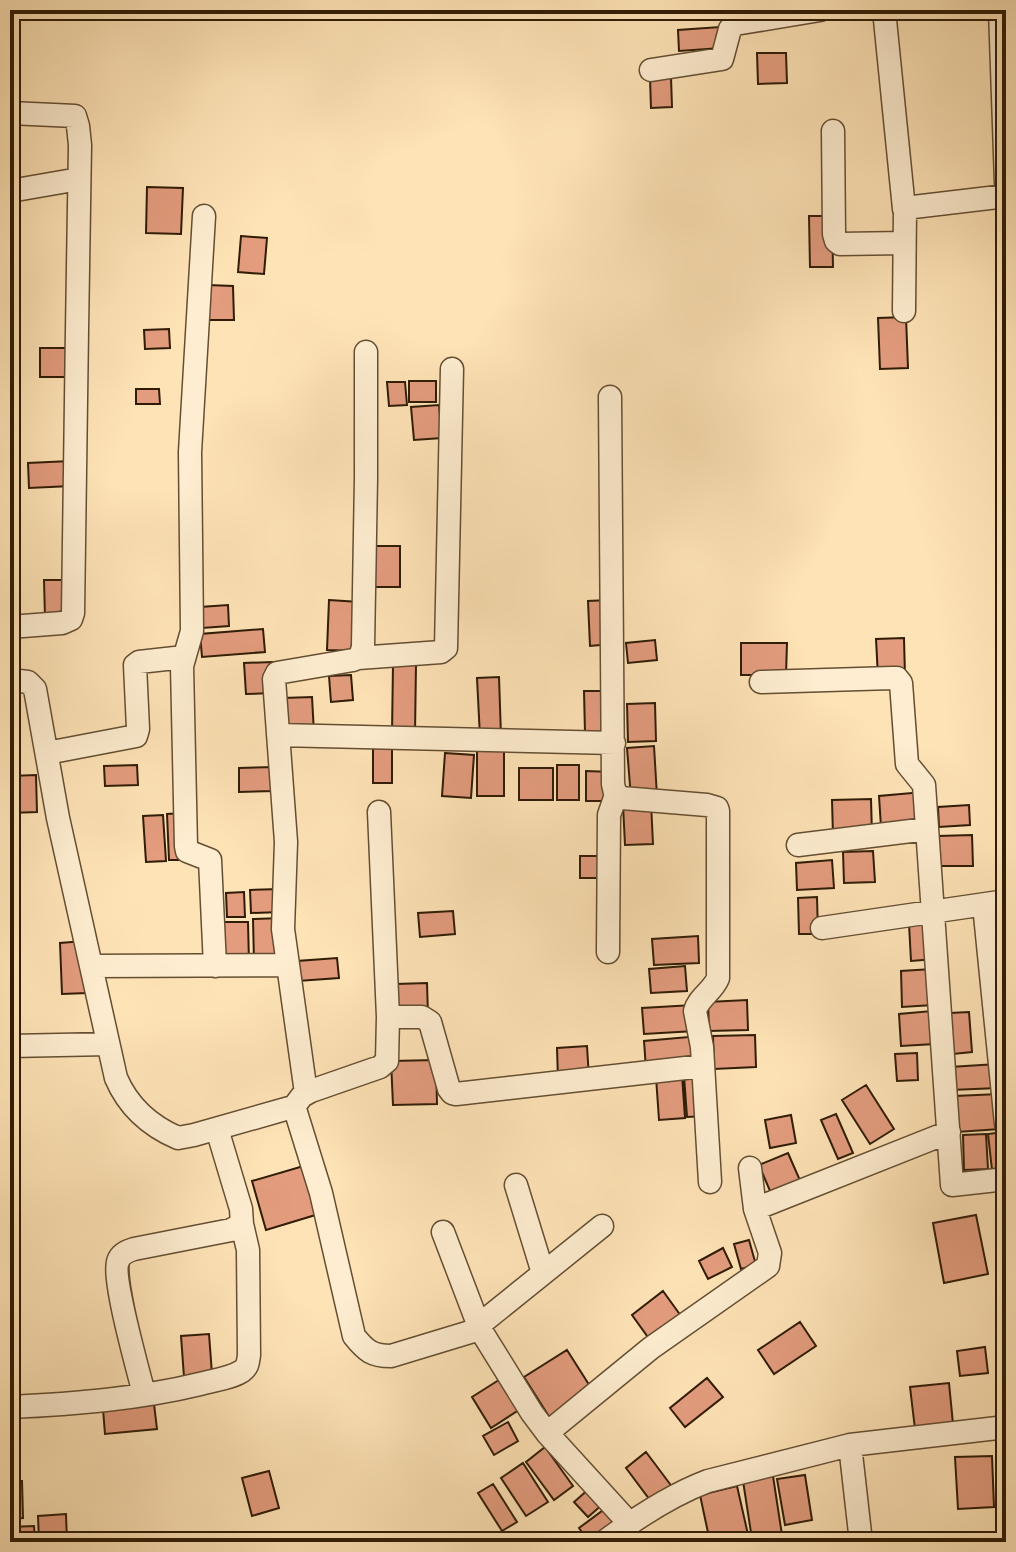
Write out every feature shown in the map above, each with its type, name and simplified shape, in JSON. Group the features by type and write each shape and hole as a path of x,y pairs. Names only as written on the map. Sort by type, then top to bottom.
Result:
{"street":[{"path":"651,70 722,59 732,25 820,10"},
{"path":"884,10 904,209 904,311"},
{"path":"1000,10 1006,183"},
{"path":"10,113 75,116 80,145 73,613 71,619 62,623 10,627"},
{"path":"833,131 836,241 840,244 904,243"},
{"path":"10,191 79,179"},
{"path":"904,209 1006,196"},
{"path":"204,216 190,452 192,631 182,666 182,693 186,846 191,854 208,858 211,863 215,966"},
{"path":"358,658 363,647 366,352"},
{"path":"452,369 446,648 441,652 358,658 285,671 276,674 274,679 286,842 283,909 299,1100 297,1111 321,1193 354,1336 364,1349 378,1356 391,1356 479,1327 602,1226"},
{"path":"608,952 609,815 616,795 613,784 610,397"},
{"path":"47,753 136,736 135,665 184,657"},
{"path":"761,682 892,678 901,683 907,766 924,785 952,1185 1006,1179"},
{"path":"10,680 28,682 35,689 58,818 116,1078 134,1110 175,1137 217,1129 299,1100 384,1065 387,1061 388,1017 379,812"},
{"path":"278,735 614,743"},
{"path":"616,795 707,805 718,811 718,978 695,1011 702,1047 710,1182"},
{"path":"798,845 927,829"},
{"path":"822,928 995,903 1006,1124"},
{"path":"91,966 288,965"},
{"path":"388,1017 422,1017 430,1022 449,1089 456,1094 703,1066"},
{"path":"10,1046 108,1044"},
{"path":"10,1407 46,1406 179,1389 240,1373 248,1364 248,1250 241,1209 217,1129"},
{"path":"755,1209 949,1132"},
{"path":"547,1433 651,1348 768,1266 770,1253 755,1209 750,1168"},
{"path":"516,1185 543,1273"},
{"path":"144,1394 117,1278 119,1258 134,1249 231,1230 242,1224"},
{"path":"443,1232 479,1327 547,1433 629,1523"},
{"path":"604,1542 629,1523 708,1481 850,1445 1006,1427"},
{"path":"850,1445 861,1542"}],"building":[{"path":"720,27 721,48 679,51 678,30"},
{"path":"757,53 786,53 787,83 758,84"},
{"path":"671,77 672,107 651,108 650,78"},
{"path":"147,187 183,188 181,234 146,233"},
{"path":"809,216 832,216 833,267 810,267"},
{"path":"241,236 267,238 264,274 238,272"},
{"path":"208,285 233,286 234,320 208,320"},
{"path":"906,317 908,368 880,369 878,318"},
{"path":"169,329 170,348 145,349 144,330"},
{"path":"40,348 69,348 69,377 40,377"},
{"path":"409,381 436,381 436,402 409,402"},
{"path":"387,382 405,382 407,405 389,406"},
{"path":"136,389 159,389 160,404 136,404"},
{"path":"439,405 442,438 414,440 411,407"},
{"path":"70,461 71,486 29,488 28,463"},
{"path":"375,546 400,546 400,587 374,587"},
{"path":"44,580 70,580 71,618 45,618"},
{"path":"329,600 359,602 357,651 327,650"},
{"path":"609,600 612,644 590,646 588,601"},
{"path":"228,605 229,626 202,628 200,607"},
{"path":"263,629 265,652 202,657 200,634"},
{"path":"904,638 905,676 878,677 876,639"},
{"path":"655,640 657,660 628,663 626,643"},
{"path":"741,643 787,643 786,675 741,675"},
{"path":"272,662 273,693 246,694 244,663"},
{"path":"393,664 416,664 415,734 392,734"},
{"path":"351,675 353,700 331,702 329,676"},
{"path":"499,677 501,736 480,737 477,678"},
{"path":"584,691 609,691 610,733 585,733"},
{"path":"312,697 314,733 285,735 283,698"},
{"path":"655,703 656,741 628,742 627,704"},
{"path":"373,745 392,745 392,783 373,783"},
{"path":"477,746 504,746 504,796 477,796"},
{"path":"654,746 657,796 631,798 627,748"},
{"path":"445,753 474,755 471,798 442,796"},
{"path":"137,765 138,785 105,786 104,766"},
{"path":"557,765 579,765 579,800 557,800"},
{"path":"275,767 275,791 239,792 239,768"},
{"path":"519,768 553,768 553,800 519,800"},
{"path":"586,771 611,772 611,801 586,801"},
{"path":"36,775 37,812 10,813 10,776"},
{"path":"923,792 926,824 881,827 879,796"},
{"path":"871,799 872,835 833,836 832,800"},
{"path":"651,803 653,844 625,845 623,805"},
{"path":"969,805 970,825 939,827 938,807"},
{"path":"184,813 187,860 169,860 167,814"},
{"path":"163,815 166,861 146,862 143,816"},
{"path":"972,835 973,866 938,866 938,836"},
{"path":"873,851 875,882 844,883 843,852"},
{"path":"580,856 602,856 603,878 580,878"},
{"path":"832,860 834,888 797,890 796,863"},
{"path":"280,889 281,912 251,913 250,890"},
{"path":"244,892 245,917 227,917 226,893"},
{"path":"817,897 818,934 799,934 798,898"},
{"path":"453,911 455,934 420,937 418,913"},
{"path":"282,918 283,961 254,963 253,919"},
{"path":"222,922 248,922 249,963 223,963"},
{"path":"932,923 935,959 911,961 909,924"},
{"path":"698,936 699,963 654,965 652,939"},
{"path":"84,941 87,993 62,994 60,943"},
{"path":"337,958 339,978 298,981 297,961"},
{"path":"685,966 687,991 651,993 649,969"},
{"path":"932,969 933,1005 902,1007 901,971"},
{"path":"427,983 428,1015 396,1016 396,984"},
{"path":"747,1000 748,1030 709,1031 708,1002"},
{"path":"693,1005 695,1031 644,1034 642,1008"},
{"path":"932,1011 935,1044 901,1046 899,1014"},
{"path":"969,1012 972,1052 953,1054 950,1013"},
{"path":"755,1035 756,1067 714,1069 713,1036"},
{"path":"700,1036 702,1064 646,1069 644,1041"},
{"path":"587,1046 589,1078 558,1080 557,1048"},
{"path":"917,1053 918,1080 897,1081 895,1054"},
{"path":"436,1060 437,1104 393,1105 391,1061"},
{"path":"997,1064 998,1088 951,1090 950,1067"},
{"path":"682,1075 685,1118 659,1120 656,1077"},
{"path":"702,1075 706,1116 687,1117 684,1076"},
{"path":"866,1085 894,1129 870,1144 842,1100"},
{"path":"999,1094 1000,1129 957,1132 955,1096"},
{"path":"836,1114 853,1153 838,1159 821,1120"},
{"path":"791,1115 796,1143 770,1148 765,1120"},
{"path":"1004,1132 1006,1177 993,1179 988,1134"},
{"path":"986,1134 988,1169 964,1170 963,1135"},
{"path":"788,1153 802,1185 773,1198 759,1165"},
{"path":"307,1165 322,1213 266,1230 252,1181"},
{"path":"976,1215 988,1274 944,1283 933,1223"},
{"path":"749,1240 756,1265 741,1269 734,1244"},
{"path":"723,1248 732,1267 708,1279 699,1261"},
{"path":"663,1291 681,1316 650,1340 632,1315"},
{"path":"800,1322 816,1346 774,1374 758,1350"},
{"path":"209,1334 212,1374 184,1377 181,1336"},
{"path":"985,1347 988,1373 960,1376 957,1351"},
{"path":"567,1350 593,1391 550,1418 524,1377"},
{"path":"502,1378 522,1408 491,1428 472,1397"},
{"path":"707,1378 723,1397 685,1427 670,1408"},
{"path":"949,1383 953,1424 915,1429 910,1387"},
{"path":"154,1404 157,1429 105,1434 103,1409"},
{"path":"508,1422 518,1441 494,1455 483,1436"},
{"path":"545,1447 573,1486 554,1500 526,1462"},
{"path":"646,1452 673,1488 653,1504 626,1468"},
{"path":"992,1456 994,1507 958,1509 955,1457"},
{"path":"523,1463 548,1502 526,1516 501,1478"},
{"path":"269,1471 279,1508 252,1516 242,1478"},
{"path":"805,1475 812,1520 785,1525 777,1479"},
{"path":"773,1476 782,1535 752,1539 743,1481"},
{"path":"10,1481 22,1481 23,1518 10,1519"},
{"path":"493,1484 517,1522 502,1531 478,1493"},
{"path":"737,1486 749,1539 710,1542 700,1495"},
{"path":"590,1488 603,1504 588,1517 574,1502"},
{"path":"606,1508 619,1526 596,1542 589,1542 579,1528"},
{"path":"66,1514 67,1542 39,1542 38,1516"},
{"path":"34,1526 35,1542 10,1542 10,1527"}]}
